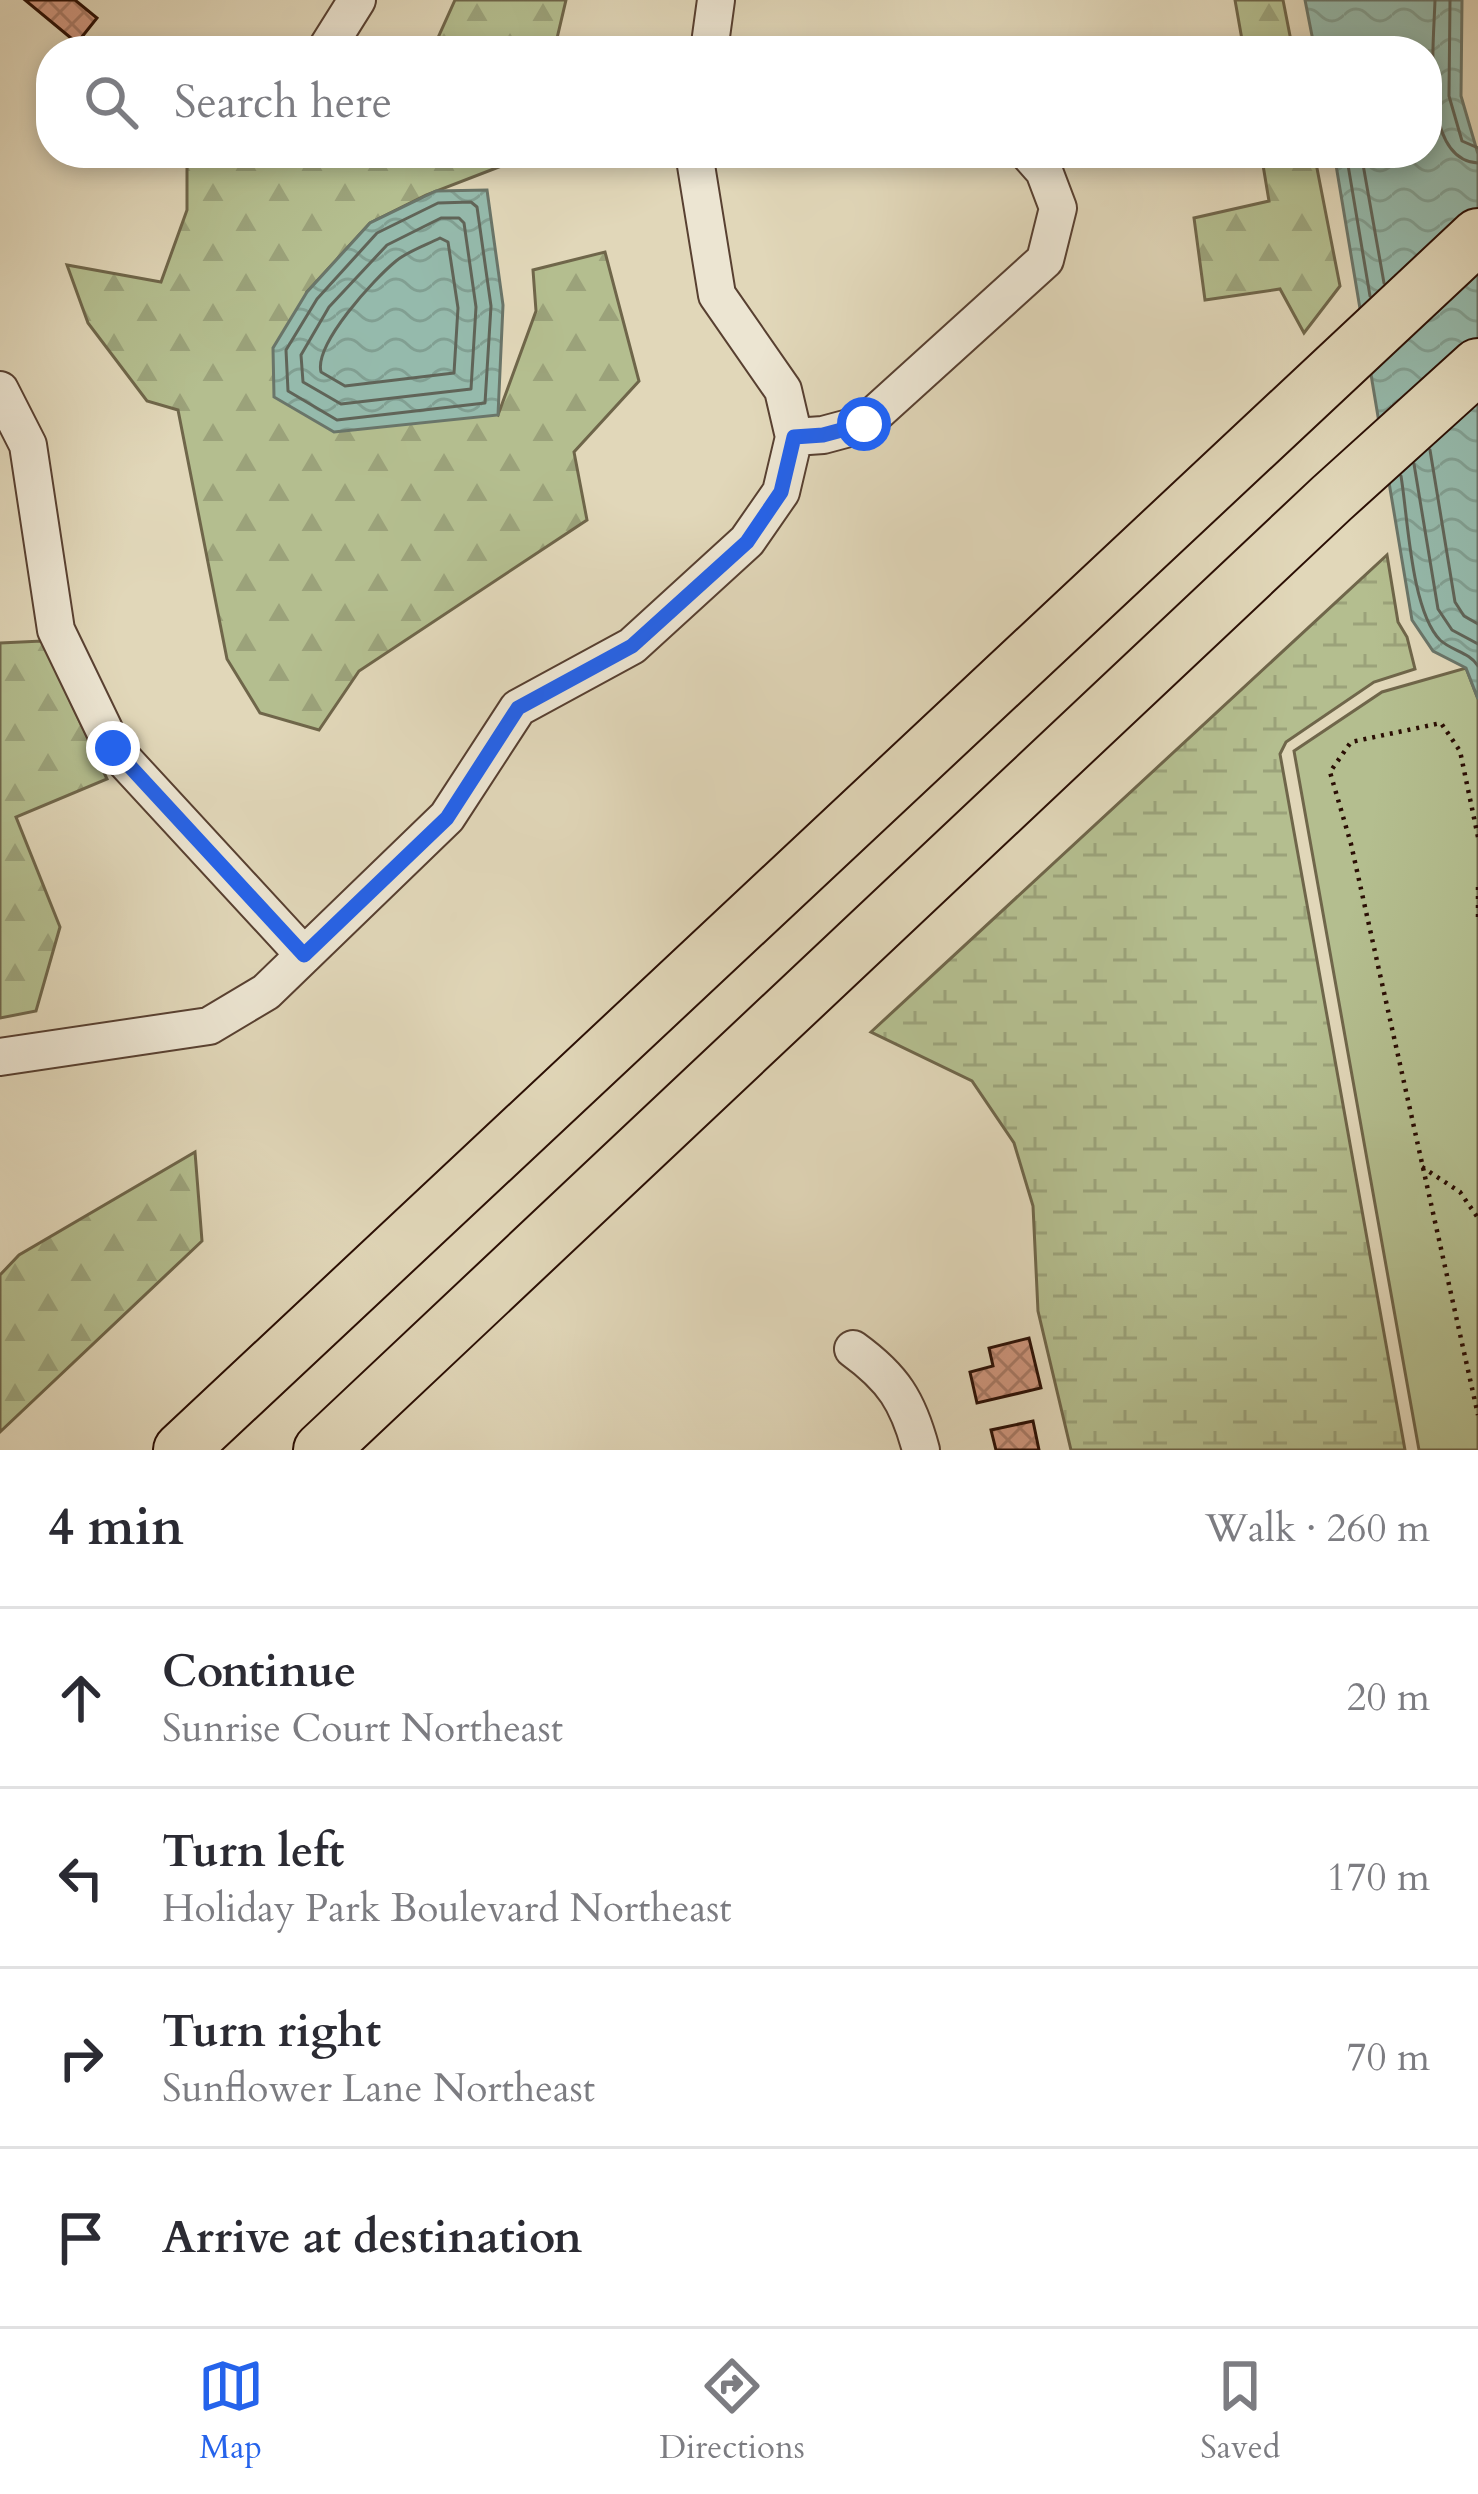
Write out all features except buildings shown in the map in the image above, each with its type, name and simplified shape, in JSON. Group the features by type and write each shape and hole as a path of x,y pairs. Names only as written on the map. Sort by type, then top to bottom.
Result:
{"highway":[{"path":"181,1450 1478,236"},
{"path":"321,1450 1478,366"}],"street":[{"path":"334,36 357,0"},
{"path":"713,36 716,0"},
{"path":"0,1057 209,1026 266,992 447,818 518,708 632,646 747,542 781,492 794,437 783,390 717,295 696,168"},
{"path":"794,437 864,424 1046,260 1058,208 1041,168"},
{"path":"0,389 28,445 56,630 113,748 304,955"},
{"path":"853,1348 887,1374 912,1417 921,1450"}],"path":[{"path":"1478,837 1460,751 1441,723 1352,742 1330,772 1351,844 1478,1414"},
{"path":"1478,887 1478,917"},
{"path":"1422,1167 1460,1192 1478,1218"}],"green space":[{"path":"455,0 566,0 558,36 439,36"},
{"path":"1235,0 1283,0 1290,36 1241,36"},
{"path":"187,168 496,168 370,223 307,292 498,415 536,311 533,270 605,252 639,381 574,452 587,520 359,671 319,730 260,713 227,659 178,410 147,401 88,323 67,265 161,282 187,210"},
{"path":"1264,168 1317,168 1340,286 1304,333 1280,289 1205,300 1194,218 1269,201"},
{"path":"1387,555 1398,622 1415,669 1374,682 1286,742 1280,754 1405,1450 1071,1450 1038,1311 1033,1206 1014,1143 972,1081 871,1032"},
{"path":"42,641 107,779 16,817 60,927 36,1011 0,1018 0,643"},
{"path":"1466,668 1478,699 1478,1450 1419,1450 1294,751 1382,692"},
{"path":"195,1152 202,1241 0,1432 0,1275 19,1255"}],"water":[{"path":"1305,0 1462,0 1461,96 1478,154 1478,699 1466,668 1433,651 1412,620 1337,168 1442,168 1442,36 1312,36"},
{"path":"487,190 503,305 498,415 334,432 274,397 273,348 307,292 370,223 436,191"}],"route":[{"path":"113,748 304,955 447,818 518,708 632,646 747,542 781,492 794,437 864,424"}]}
